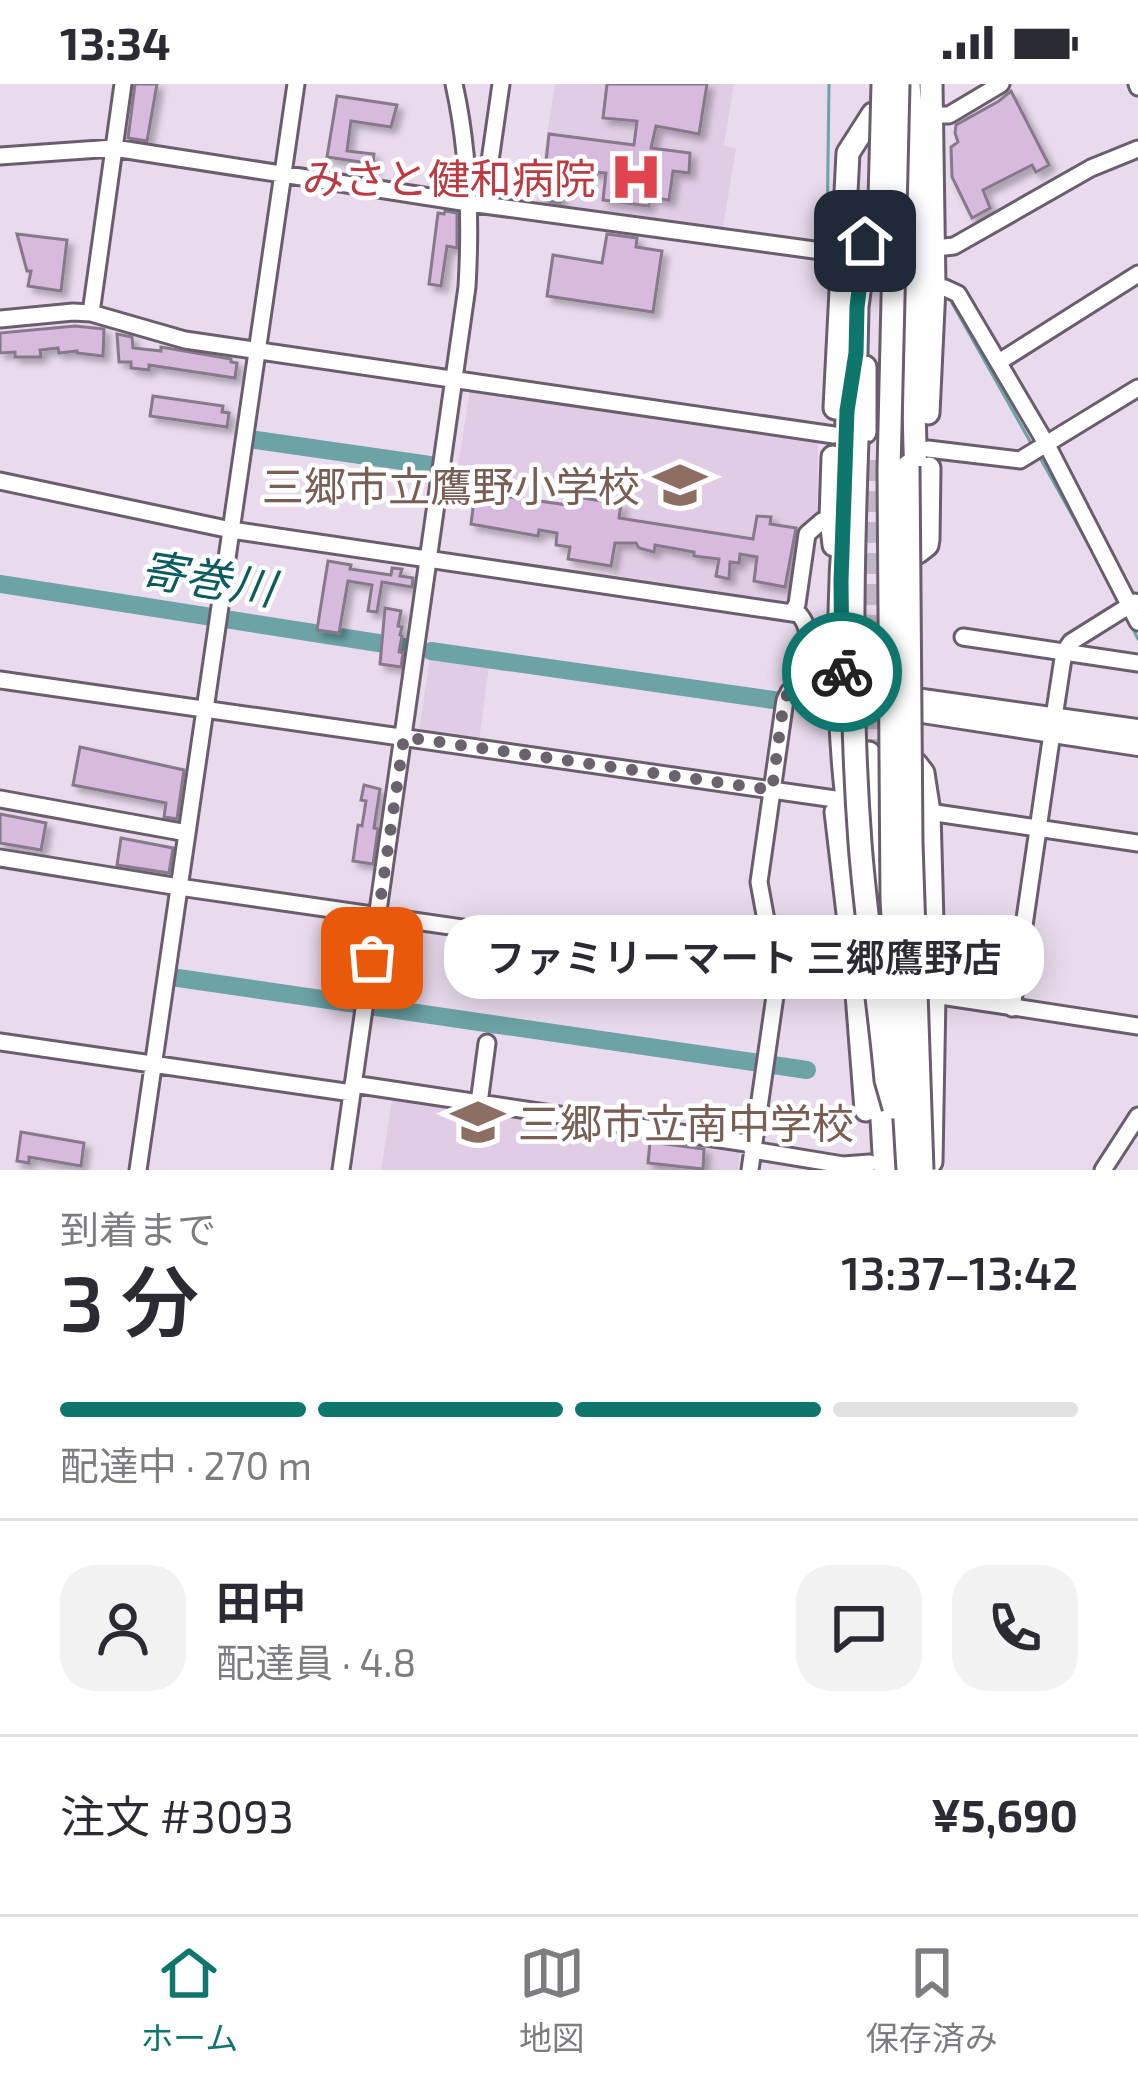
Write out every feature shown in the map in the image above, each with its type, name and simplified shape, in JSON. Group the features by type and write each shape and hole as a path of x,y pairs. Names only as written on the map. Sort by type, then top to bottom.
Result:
{"highway":[{"path":"879,84 873,114 853,553 855,729 860,838 886,1080 894,1108"},
{"path":"879,84 876,471 882,900 898,1170"},
{"path":"904,84 917,195 916,705 908,760 920,843 902,913 908,1092 924,1170"},
{"path":"900,433 904,84"},
{"path":"904,84 889,470 892,852 908,1170"},
{"path":"918,552 928,539 935,248 931,84"},
{"path":"841,581 832,518 848,153 873,114"},
{"path":"861,436 857,307 869,216"},
{"path":"856,353 847,411 840,794 876,1168"},
{"path":"914,409 908,466 910,843 924,1170"},
{"path":"869,753 879,1103 876,1168"},
{"path":"908,760 923,773 929,812 934,995 924,1170"},
{"path":"840,794 875,916"}],"main road":[{"path":"842,691 1053,725 1138,746"},
{"path":"1053,725 1138,729"}],"street":[{"path":"91,313 123,84"},
{"path":"138,1170 296,84"},
{"path":"454,84 477,203"},
{"path":"340,1170 477,203 501,84"},
{"path":"932,116 949,115 1001,84"},
{"path":"0,156 114,148 477,203 845,251"},
{"path":"935,248 954,246 1074,178 1138,149"},
{"path":"999,362 1138,274"},
{"path":"934,287 958,294 1047,445 1138,622"},
{"path":"0,319 91,313 185,340 834,435"},
{"path":"928,448 1020,460 1138,388"},
{"path":"0,481 231,530 799,614 808,629 804,677 820,688 842,691"},
{"path":"792,613 807,534 832,518"},
{"path":"1012,1008 1064,652 1071,642 1128,606"},
{"path":"963,638 1138,663"},
{"path":"749,1170 777,974 759,882 784,700 804,677"},
{"path":"0,680 772,790 840,794"},
{"path":"0,799 187,833"},
{"path":"929,812 1138,843"},
{"path":"0,858 831,983 856,980"},
{"path":"934,995 1138,1027"},
{"path":"0,1042 479,1103 876,1168"},
{"path":"479,1103 487,1043"},
{"path":"1103,1170 1138,1116"}],"shaded area":[{"name":"みさと健和病院","path":"555,84 734,84 724,145 736,149 722,233 536,206"},
{"name":"三郷市立鷹野小学校","path":"470,389 818,438 817,518 791,604 614,575 627,498 457,473"},
{"path":"430,657 489,666 479,742 419,732"},
{"name":"三郷市立南中学校","path":"393,1094 740,1151 738,1170 381,1170"}],"building":[{"path":"135,84 157,84 147,141 128,138"},
{"path":"607,84 707,84 699,134 656,126 651,148 690,153 689,173 673,171 669,200 650,197 649,206 603,200 606,173 564,169 560,203 542,200 549,134 634,145 637,121 603,118"},
{"path":"1011,91 1049,165 1036,172 1032,165 983,190 990,208 972,218 952,177 956,125"},
{"path":"337,96 397,105 391,127 351,121 347,151 374,154 372,174 359,172 361,162 327,157"},
{"path":"438,213 457,213 457,248 447,246 441,286 429,284"},
{"path":"17,234 67,240 61,291 28,286 31,271 27,271"},
{"path":"607,234 637,238 636,247 662,251 653,312 547,296 553,255 602,263"},
{"path":"75,326 104,329 103,356 59,353 58,348 40,350 41,357 0,353 0,333"},
{"path":"117,334 132,337 133,348 161,351 161,347 231,359 237,363 235,378 149,365 149,370 131,368 131,362 119,362"},
{"path":"153,396 223,406 222,412 229,413 227,427 150,416"},
{"path":"475,492 575,506 577,497 621,504 619,518 753,539 757,516 771,517 770,524 796,528 785,587 754,581 757,557 740,554 739,563 730,562 729,579 716,576 719,559 655,545 654,552 636,543 615,543 611,566 568,559 570,547 556,545 557,533 539,530 538,536 471,524"},
{"path":"328,561 391,575 392,568 402,569 400,576 413,578 412,587 382,582 377,612 368,611 372,585 348,581 339,633 317,630"},
{"path":"385,608 401,611 401,667 380,664"},
{"path":"80,747 184,770 177,819 164,817 166,803 73,785"},
{"path":"364,785 380,789 373,864 353,861 366,801 361,800"},
{"path":"0,814 46,823 41,850 0,843"},
{"path":"121,838 173,848 169,873 117,865"},
{"path":"21,1132 84,1143 81,1166 29,1157 29,1163 17,1161"},
{"path":"650,1142 704,1149 703,1169 648,1163"}],"waterway":[{"path":"827,239 829,84"},
{"path":"952,303 1031,443"},
{"path":"256,440 430,465"},
{"path":"1039,456 1105,574"},
{"name":"寄巻川","path":"0,584 404,647"},
{"path":"1131,625 1138,639"},
{"name":"寄巻川","path":"431,651 780,701"},
{"path":"178,978 807,1070"}],"tunnel":[{"path":"866,460 869,753"}],"way so far":[{"path":"372,958 404,737 772,790 784,700 804,677 820,688 842,691 842,672"}],"place":[{"name":"みさと健和病院","path":"636,177"},
{"name":"三郷市立鷹野小学校","path":"680,485"},
{"name":"ファミリーマート 三郷鷹野店","path":"372,958"},
{"name":"三郷市立南中学校","path":"478,1122"}],"route":[{"path":"842,672 847,411 865,241"}]}
